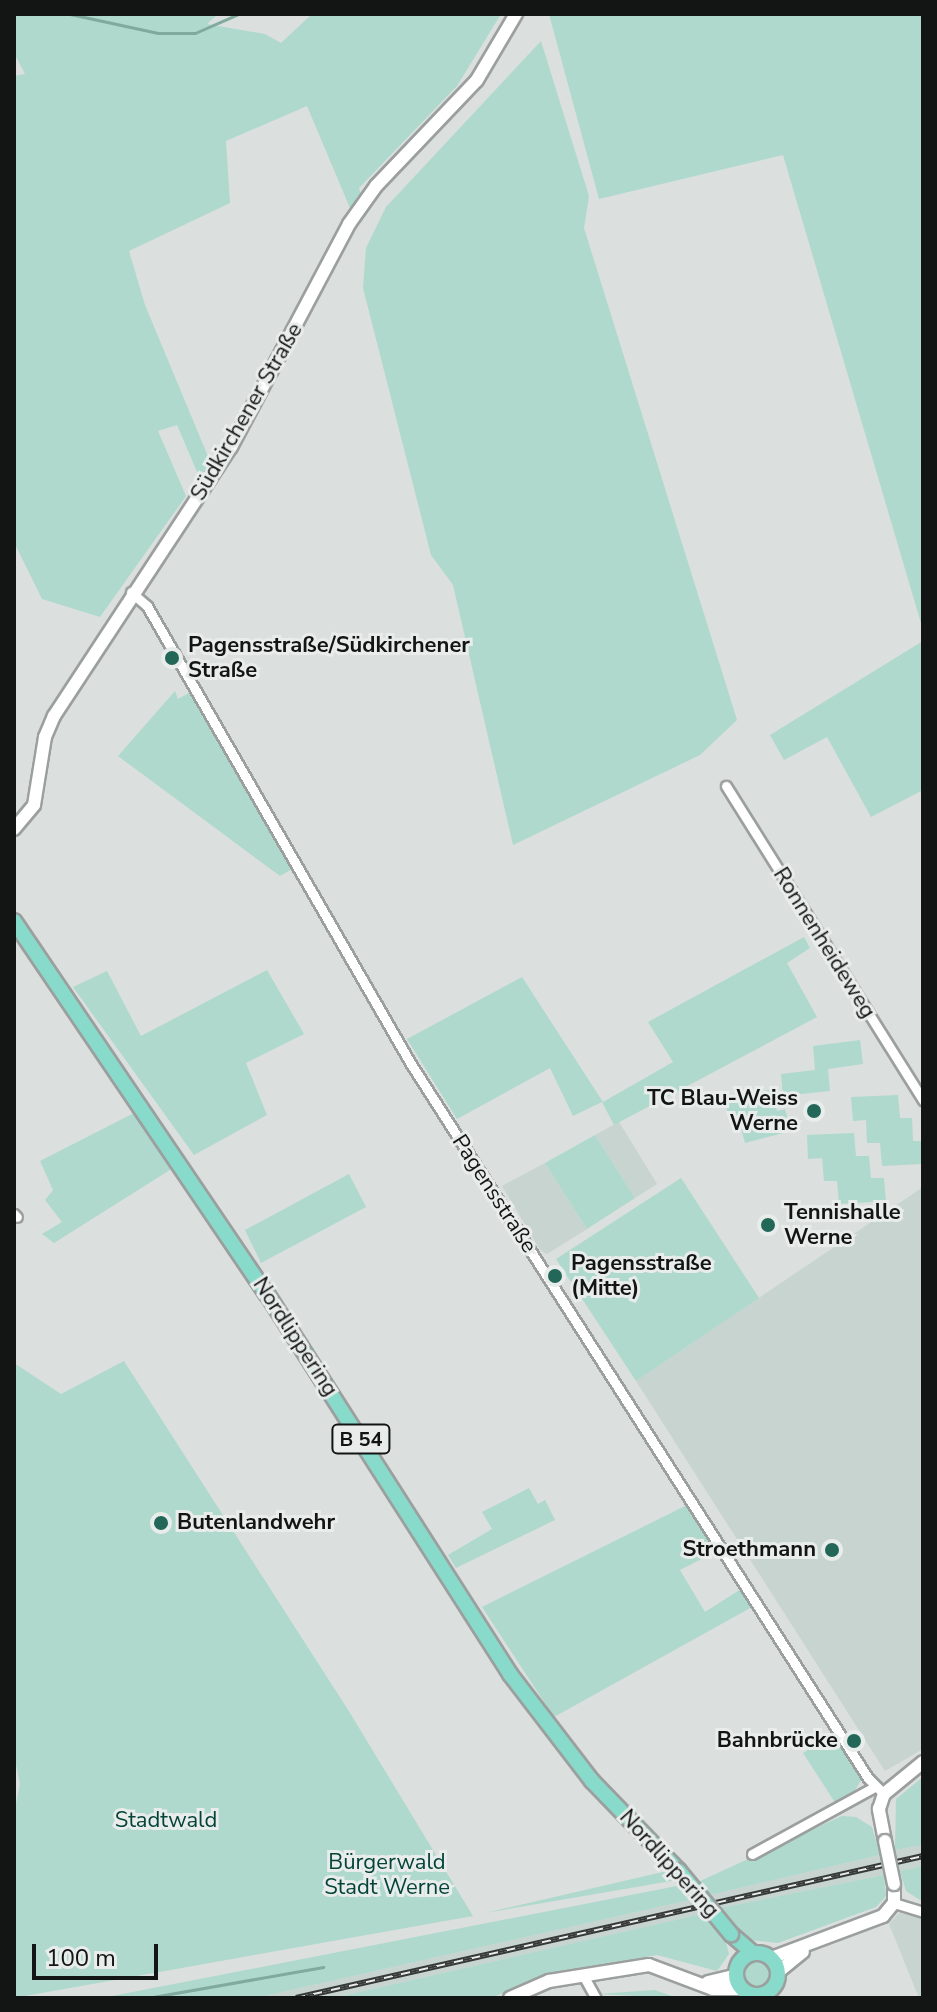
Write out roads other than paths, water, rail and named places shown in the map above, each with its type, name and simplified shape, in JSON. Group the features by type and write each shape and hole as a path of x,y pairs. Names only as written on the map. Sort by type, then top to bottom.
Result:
{"main road":[{"name":"Nordlippering","path":"14,921 259,1281 510,1674 592,1781 679,1871 731,1934 753,1953"},
{"name":"Nordlippering","path":"731,1934 739,1975"},
{"path":"753,1953 770,1985 739,1975 753,1953"}],"street":[{"name":"Südkirchener Straße","path":"14,829 34,805 45,737 54,716 131,592 231,447 357,212 477,80 516,14"},
{"name":"Pagensstraße","path":"131,592 147,606 411,1064 880,1790"},
{"name":"Ronnenheideweg","path":"726,786 923,1100"},
{"path":"752,1854 880,1790 923,1762"},
{"path":"770,1985 818,1941 876,1920 894,1903 894,1884 879,1809 880,1790"},
{"path":"894,1903 923,1912"},
{"path":"510,1998 549,1981 656,1964 692,1979 716,1982 739,1975"},
{"path":"583,1975 596,1998"}],"waterway":[{"path":"70,14 158,33 195,33 238,14"},
{"path":"147,1998 323,1967"}],"railway":[{"path":"296,1998 923,1856"}],"place":[{"name":"Pagensstraße/Südkirchener Straße","path":"172,658"},
{"name":"TC Blau-Weiss Werne","path":"814,1111"},
{"name":"Tennishalle Werne","path":"768,1225"},
{"name":"Pagensstraße (Mitte)","path":"555,1276"},
{"name":"Butenlandwehr","path":"161,1523"},
{"name":"Stroethmann","path":"832,1550"},
{"name":"Bahnbrücke","path":"854,1741"}],"park label":[{"name":"Stadtwald","path":"166,1821"},
{"name":"Bürgerwald Stadt Werne","path":"387,1874"}]}
